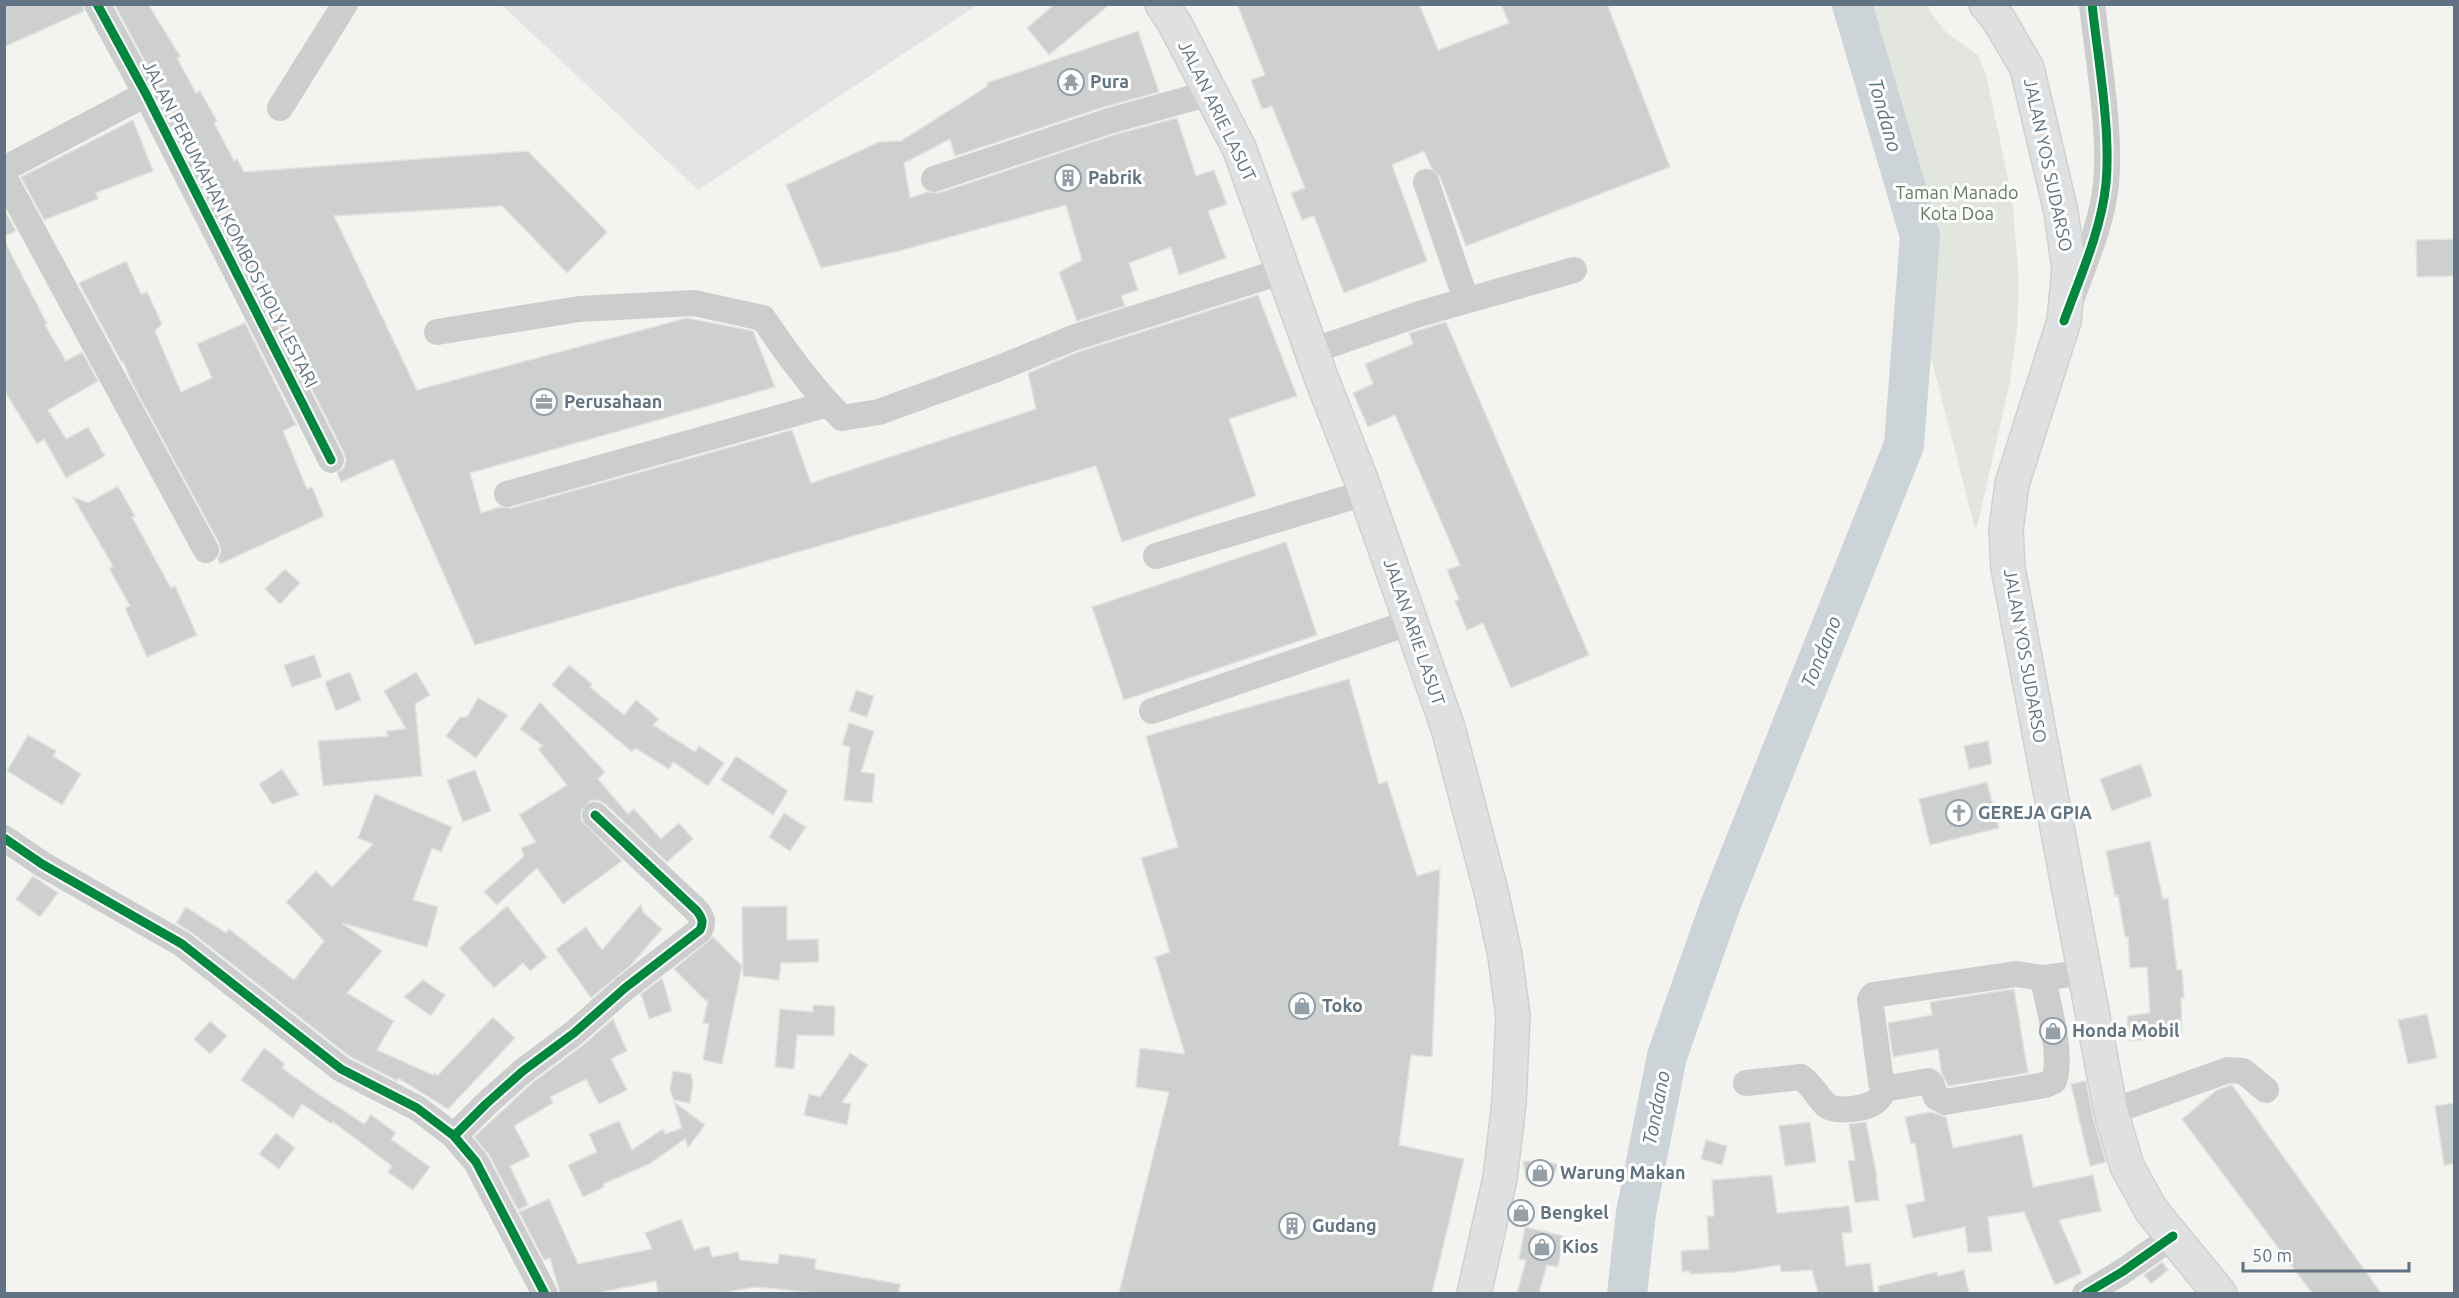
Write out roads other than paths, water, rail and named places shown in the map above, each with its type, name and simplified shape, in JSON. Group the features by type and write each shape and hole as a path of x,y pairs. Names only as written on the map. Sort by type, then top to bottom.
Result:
{"main road":[{"name":"JALAN ARIE LASUT","path":"1162,4 1175,24 1240,150 1448,728 1479,839 1505,956 1512,1016 1509,1103 1500,1178 1474,1293"},
{"name":"JALAN YOS SUDARSO","path":"1986,4 1999,20 2027,68 2061,212 2069,269 2064,321 2012,484 2006,530 2008,568 2111,1112 2127,1166 2151,1210 2220,1293"}],"street":[{"name":"JALAN PERUMAHAN KOMBOS HOLY LESTARI","path":"97,4 146,94 332,460"},
{"path":"280,108 345,4"},
{"path":"2064,321 2098,227 2106,184 2105,130 2092,4"},
{"path":"934,179 1109,121 1210,93"},
{"name":"JALAN PERUMAHAN KOMBOS HOLY LESTARI","path":"4,169 146,94"},
{"path":"4,177 206,550"},
{"path":"1426,182 1466,300"},
{"path":"1312,351 1466,300 1574,270"},
{"path":"437,332 579,309 694,303 763,318 791,361 842,417 879,412 997,369 1073,338 1283,272"},
{"path":"507,494 828,404"},
{"path":"1155,556 1365,493"},
{"path":"1152,711 1411,622"},
{"path":"454,1136 523,1071 700,930 703,924 697,911 595,815"},
{"path":"7,842 182,944 341,1069 417,1108 454,1136 476,1162 545,1293"},
{"path":"1885,1087 1881,1082 1870,999 1873,995 2016,974 2043,978 2085,972"},
{"path":"1885,1087 1928,1081 1936,1097 1945,1102 2045,1085 2054,1081 2057,1073 2056,1048 2043,978"},
{"path":"2111,1112 2228,1070 2243,1071 2266,1090"},
{"path":"1746,1083 1801,1077 1834,1111 1870,1106 1876,1102 1885,1087"},
{"path":"2085,1293 2122,1272 2173,1236"}],"waterway":[{"name":"Tondano","path":"1627,1294 1636,1213 1667,1056 1720,906 1904,445 1920,236 1852,4"}],"place":[{"name":"Pura","path":"1071,82"},
{"name":"Pabrik","path":"1068,178"},
{"name":"Perusahaan","path":"544,402"},
{"name":"GEREJA GPIA","path":"1959,813"},
{"name":"Toko","path":"1302,1006"},
{"name":"Honda Mobil","path":"2053,1031"},
{"name":"Warung Makan","path":"1540,1173"},
{"name":"Bengkel","path":"1521,1213"},
{"name":"Gudang","path":"1292,1226"},
{"name":"Kios","path":"1542,1247"}],"park label":[{"name":"Taman Manado Kota Doa","path":"1957,203"}]}
